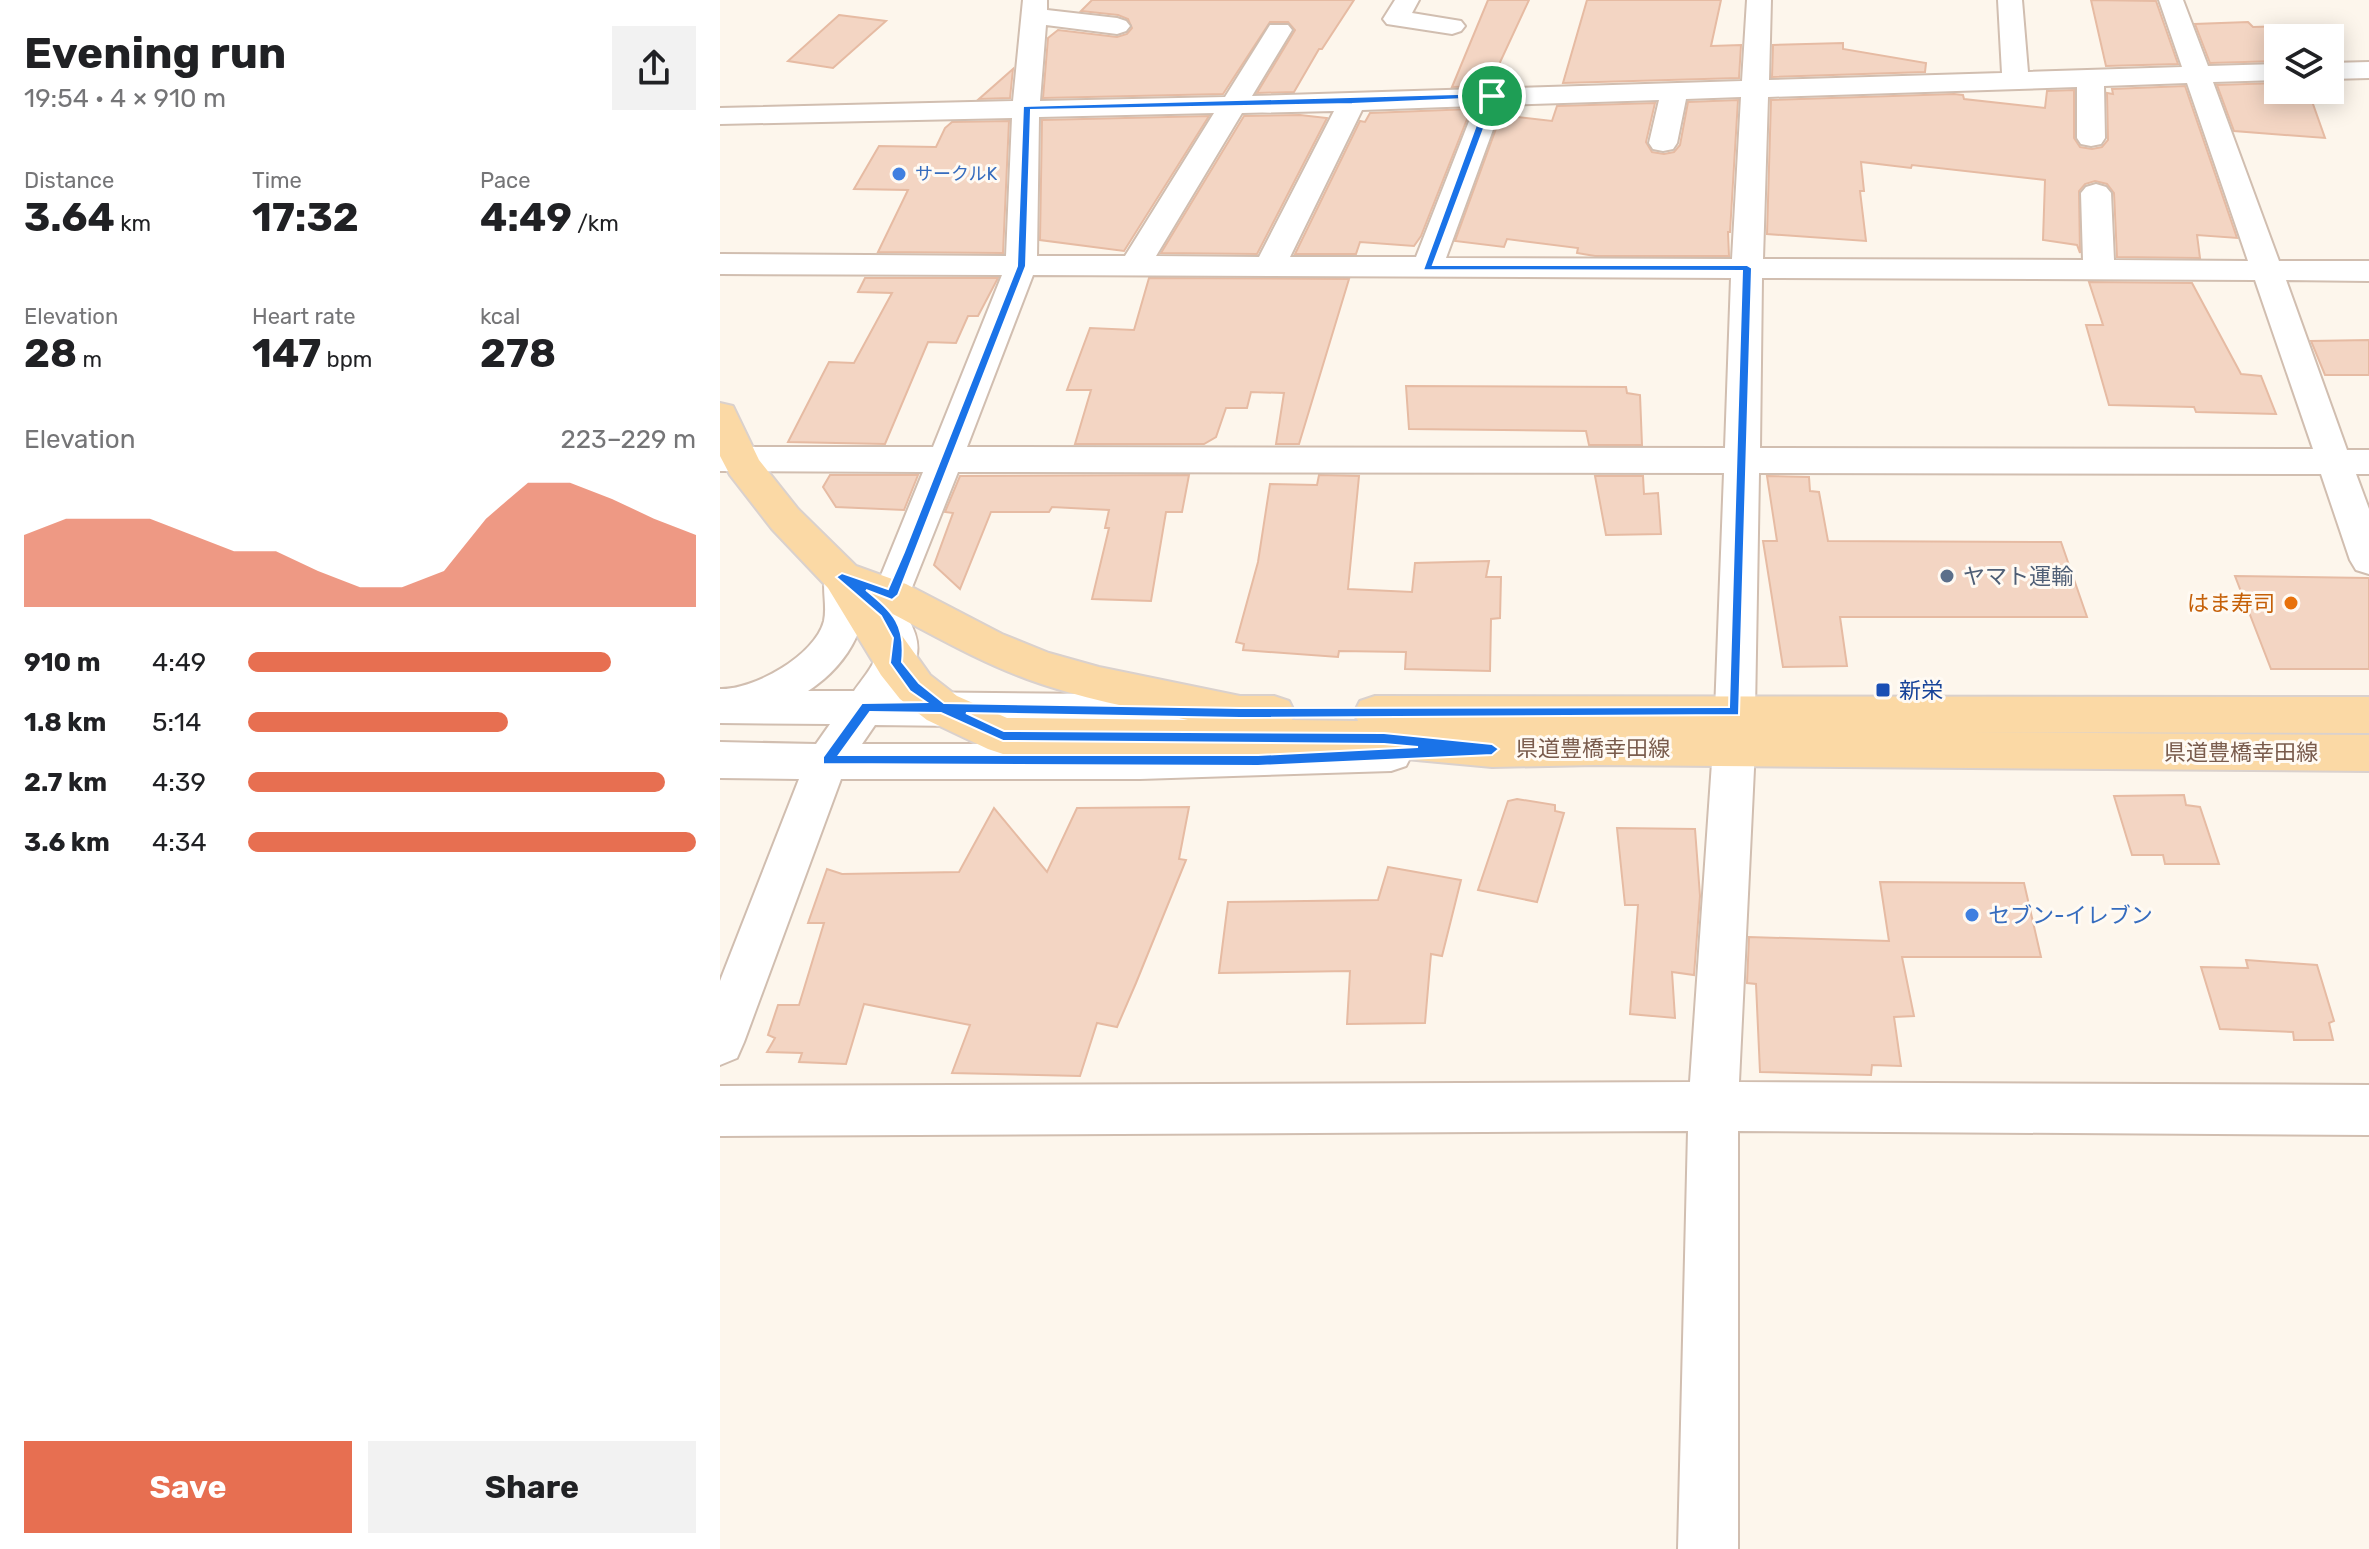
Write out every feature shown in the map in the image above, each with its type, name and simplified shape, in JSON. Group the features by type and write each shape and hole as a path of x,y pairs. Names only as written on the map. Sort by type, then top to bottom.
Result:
{"main road":[{"name":"県道豊橋幸田線","path":"720,415 730,459 842,577 896,663 915,687 942,708 1003,736 1384,739 1492,749 1734,730 2369,715"},
{"name":"県道豊橋幸田線","path":"842,577 892,595 988,645 1040,667 1099,684 1240,713 2369,753"}],"street":[{"path":"1407,0 1396,19 1452,26"},
{"path":"1708,1549 1713,1106 1734,730 1753,87 1759,0"},
{"path":"2010,0 2013,68 2018,79"},
{"path":"2171,0 2369,560"},
{"path":"892,595 1021,266 1026,108 1035,9 1058,17 1117,26"},
{"path":"1135,265 1279,30"},
{"path":"2344,71 2369,70"},
{"path":"720,116 1352,102 2264,72"},
{"path":"2090,78 2091,138"},
{"path":"1663,143 1675,90"},
{"path":"1427,268 1492,96"},
{"path":"1270,266 1352,102"},
{"path":"2096,193 2099,269"},
{"path":"720,264 2369,271"},
{"path":"730,459 2369,462"},
{"path":"730,706 782,687 812,666 833,644 843,621 842,577"},
{"path":"720,1042 827,761 896,663"},
{"path":"730,706 1240,713"},
{"path":"720,760 1258,760 1492,749"},
{"path":"720,1111 1713,1106 2369,1110"}],"building":[{"path":"1092,0 1354,0 1322,49 1319,49 1294,92 1257,93 1295,30 1288,22 1270,22 1223,94 1043,98 1048,38 1058,30 1117,37 1127,34 1132,28 1128,19 1118,15 1081,11"},
{"path":"1488,0 1529,0 1489,86 1452,87"},
{"path":"1587,0 1721,0 1711,46 1741,45 1739,78 1563,83"},
{"path":"2091,0 2156,1 2178,64 2106,66"},
{"path":"839,15 886,21 833,68 788,61"},
{"path":"2248,22 2253,27 2264,27 2264,61 2210,63 2195,24"},
{"path":"1843,43 1843,49 1926,63 1925,72 1772,77 1773,45"},
{"path":"1013,69 1010,98 979,99"},
{"path":"2264,83 2264,104 2313,104 2325,138 2234,131 2217,85"},
{"path":"2185,86 2237,238 2197,235 2200,258 2117,257 2114,193 2107,184 2095,181 2085,184 2079,191 2080,253 2077,245 2043,240 2045,180 1861,162 1864,191 1860,191 1866,241 1767,234 1771,100 1954,94 1963,95 1964,99 2045,108 2047,91 2074,90 2074,138 2080,147 2092,149 2102,147 2108,140 2107,93 2113,94 2112,89"},
{"path":"1738,100 1729,256 1595,256 1577,253 1578,248 1507,239 1504,247 1455,241 1501,115 1552,121 1557,106 1655,103 1646,142 1652,152 1664,154 1674,152 1680,145 1688,102"},
{"path":"1471,109 1421,236 1414,246 1360,242 1356,254 1295,254 1360,121 1365,122 1370,113"},
{"path":"1209,116 1124,251 1040,240 1042,120"},
{"path":"1244,116 1327,118 1257,254 1161,253"},
{"path":"1009,121 1003,253 878,252 908,190 854,189 879,146 936,147 945,128 952,122"},
{"path":"865,278 998,278 978,316 968,316 956,343 928,342 885,444 788,442 829,362 854,363 892,293 858,292"},
{"path":"1149,278 1349,279 1299,444 1276,444 1284,393 1251,392 1247,408 1226,408 1216,437 1204,444 1075,444 1091,390 1067,390 1090,328 1134,330"},
{"path":"2089,282 2192,283 2241,374 2261,376 2276,414 2196,412 2194,407 2109,405 2086,325 2103,325"},
{"path":"2369,340 2369,375 2325,375 2311,341"},
{"path":"1406,386 1626,387 1627,393 1640,395 1642,445 1589,445 1586,431 1409,429"},
{"path":"830,475 918,475 904,510 836,507 823,487"},
{"path":"1189,475 1182,512 1166,512 1151,601 1092,599 1109,528 1105,528 1109,510 1052,507 1049,512 991,512 960,589 934,565 953,513 945,512 960,476"},
{"path":"1319,475 1359,476 1348,589 1412,592 1415,563 1489,561 1486,577 1501,577 1500,618 1491,619 1490,671 1405,669 1406,652 1339,651 1338,657 1243,650 1244,644 1236,642 1258,562 1270,484 1317,485"},
{"path":"1595,476 1643,476 1644,494 1658,493 1661,534 1606,535"},
{"path":"1767,476 1809,477 1810,491 1819,492 1828,541 2061,542 2087,617 1840,617 1847,666 1783,667 1763,541 1777,541"},
{"path":"2235,576 2369,578 2369,669 2271,669"},
{"path":"2184,795 2186,805 2200,807 2219,864 2165,864 2163,855 2132,855 2114,796"},
{"path":"1517,799 1555,805 1555,811 1564,813 1537,902 1478,890 1508,801"},
{"path":"1189,807 1179,859 1186,860 1117,1027 1097,1023 1080,1076 952,1073 970,1025 864,1004 846,1064 799,1062 802,1053 767,1052 775,1038 768,1035 778,1005 799,1005 824,923 808,923 827,869 842,874 959,872 994,808 1047,872 1077,808"},
{"path":"1617,828 1695,829 1700,896 1694,975 1672,972 1675,1018 1630,1014 1638,905 1625,905"},
{"path":"1388,867 1461,880 1442,956 1431,954 1425,1023 1347,1024 1350,971 1219,973 1228,902 1378,900"},
{"path":"1880,882 2024,883 2041,957 1902,957 1914,1016 1894,1017 1901,1066 1872,1065 1871,1075 1760,1072 1756,984 1747,983 1749,937 1889,941"},
{"path":"2246,960 2317,965 2334,1021 2329,1023 2333,1040 2294,1040 2293,1032 2220,1029 2201,967 2248,968"}],"place":[{"name":"サークルK","path":"899,174"},
{"name":"ヤマト運輸","path":"1947,576"},
{"name":"はま寿司","path":"2291,603"},
{"name":"新栄","path":"1883,690"},
{"name":"セブン-イレブン","path":"1972,915"}],"route":[{"path":"1492,96 1026,108 1021,266 910,552 892,595 842,577 885,613 899,638 896,663 915,687 942,708 1003,736 1384,739 1492,749 1258,760 827,761 867,707 942,708 1240,713 1735,712 1747,268 1427,268 1492,96"}]}
